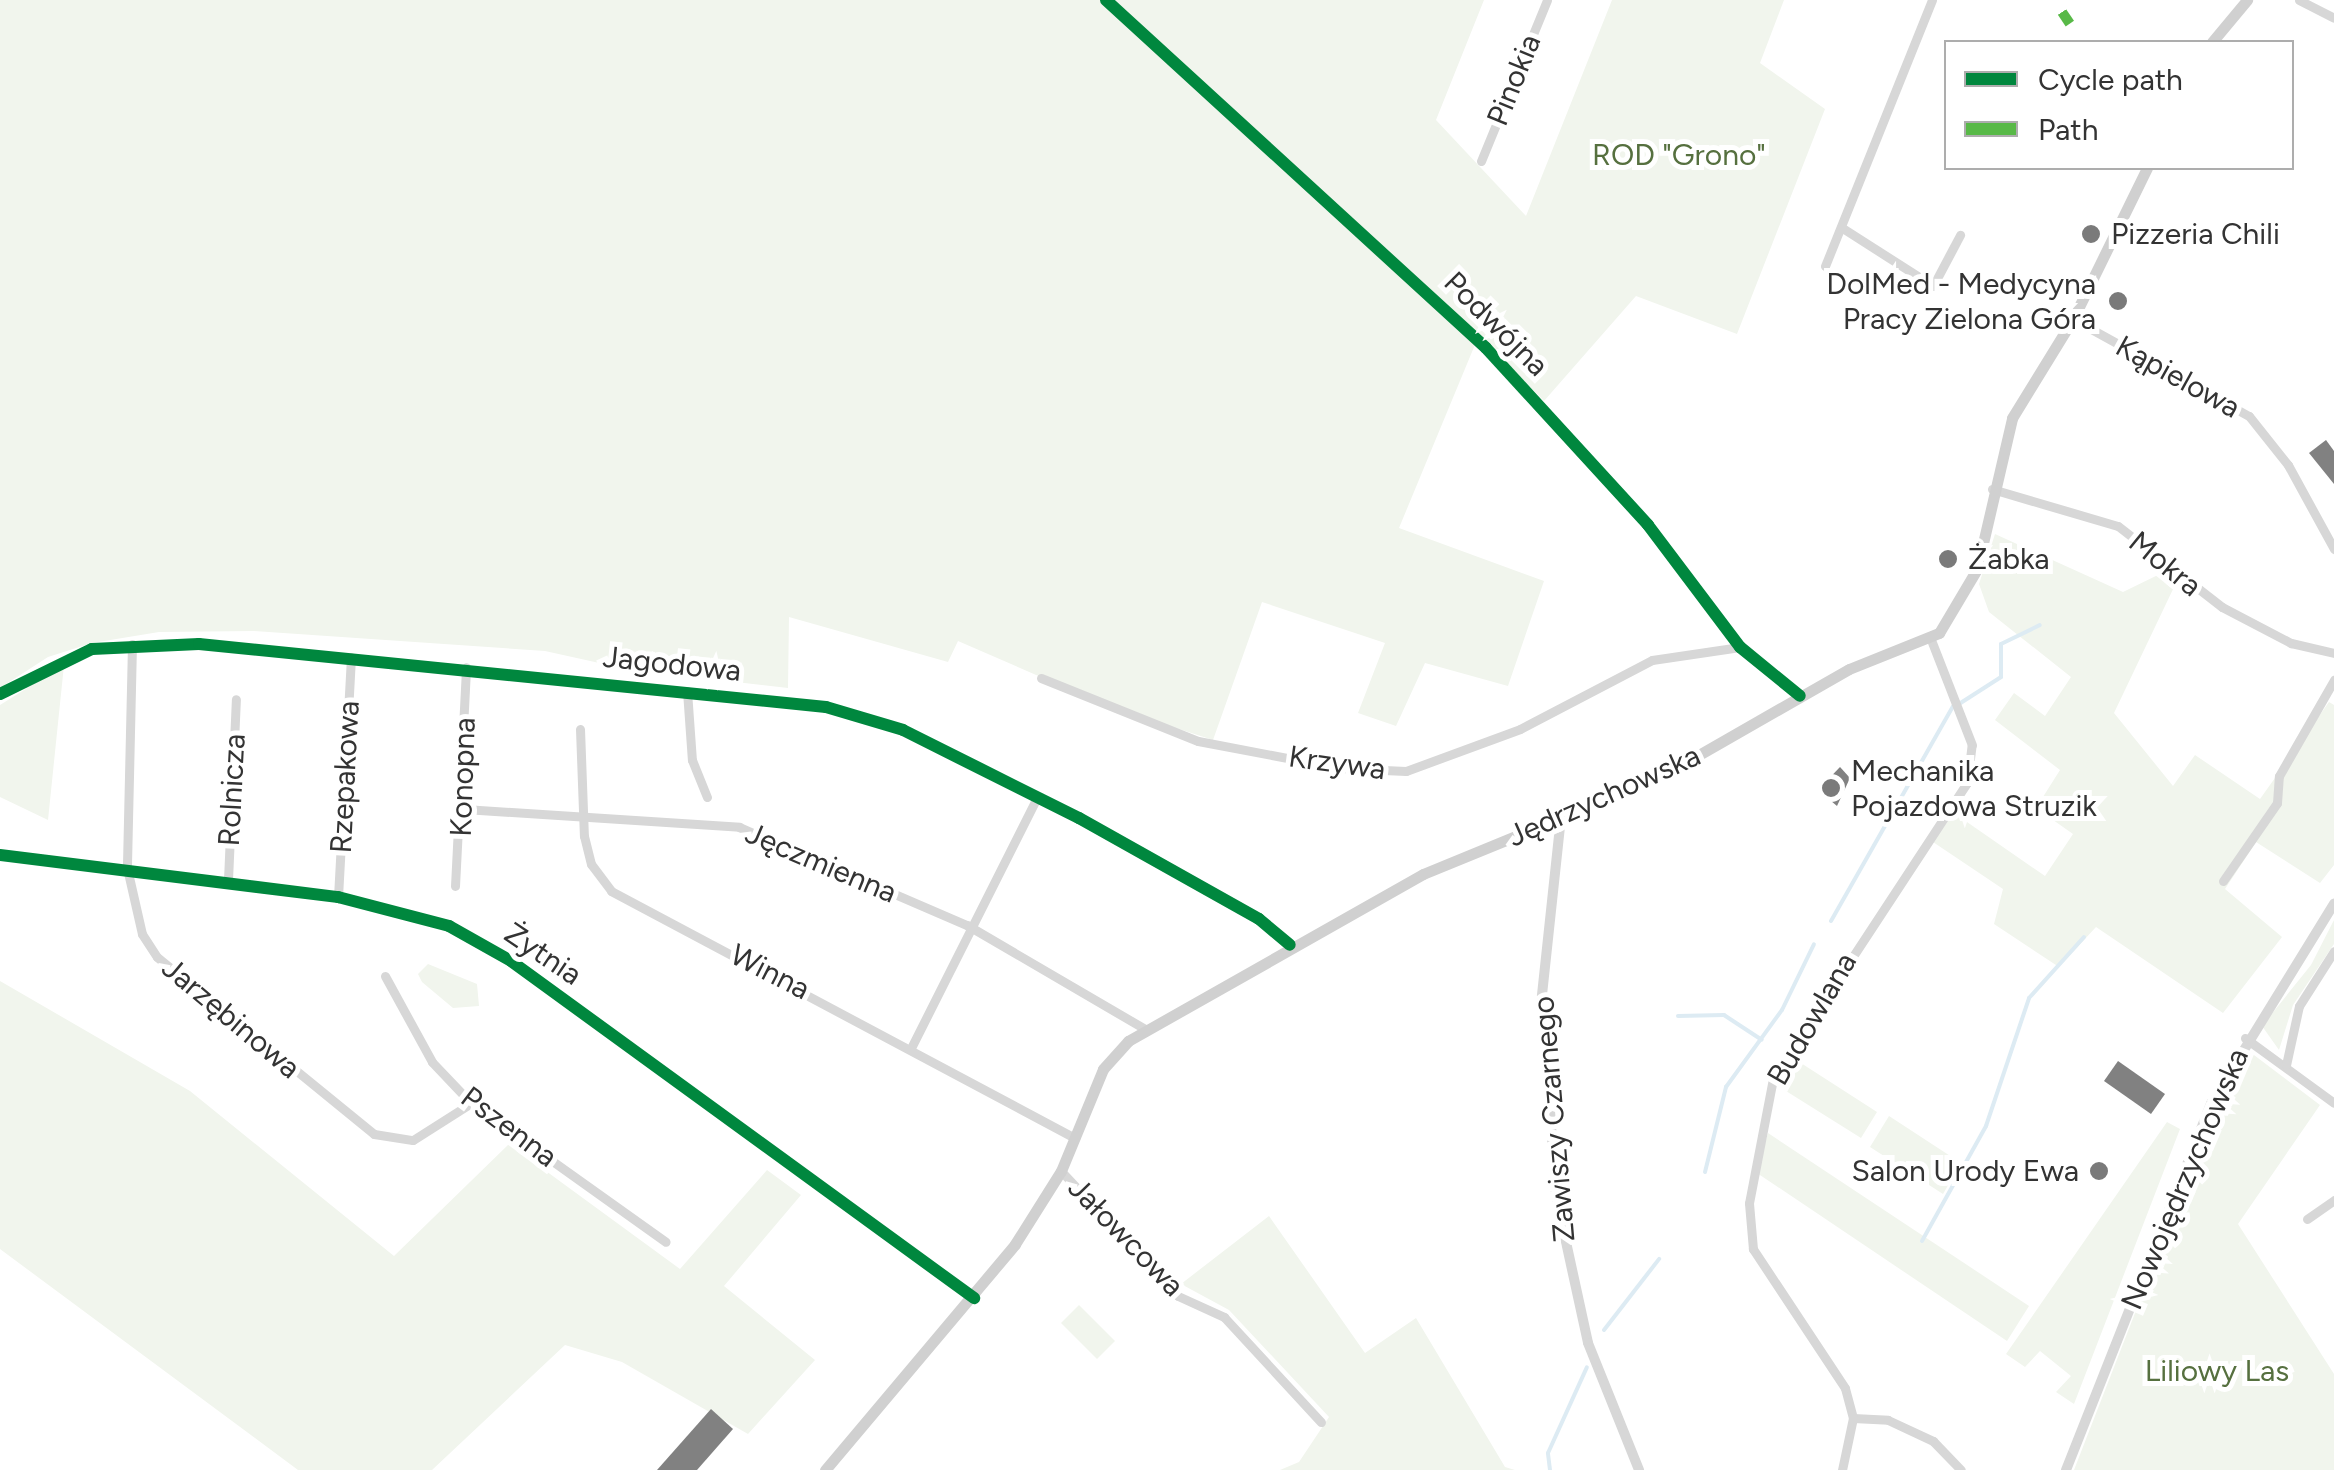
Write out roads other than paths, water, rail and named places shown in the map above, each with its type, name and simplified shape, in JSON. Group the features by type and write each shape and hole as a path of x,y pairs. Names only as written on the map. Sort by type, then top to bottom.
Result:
{"main road":[{"path":"2214,40 2247,0"},
{"path":"1930,640 1977,569 1992,489 2018,404 2073,319 2146,170"},
{"name":"Jędrzychowska","path":"824,1470 974,1298 1061,1171 1103,1069 1145,1028 1444,864 1662,776 1800,696 1930,640"}],"street":[{"name":"Podwójna","path":"1106,0 1486,348 1648,525 1740,647 1800,696"},
{"name":"Pinokia","path":"1481,161 1546,0"},
{"path":"1825,266 1844,229 1932,0"},
{"path":"2300,0 2334,18"},
{"path":"1844,229 1932,286 1960,234"},
{"name":"Kąpielowa","path":"2073,319 2249,416 2288,465 2334,549"},
{"name":"Mokra","path":"1992,489 2118,526 2184,584 2312,650 2334,653"},
{"name":"Budowlana","path":"1853,1418 1844,1388 1753,1249 1749,1203 1768,1091 1782,1060 1967,782 1974,752 1930,640"},
{"name":"Jagodowa","path":"0,694 68,655 132,644 466,668 686,691 866,717 1037,797 1219,896 1290,946"},
{"name":"Jarzębinowa","path":"132,644 128,868 142,934 172,973 374,1134 413,1140 471,1103"},
{"name":"Krzywa","path":"1041,678 1198,741 1396,772 1497,739 1652,660 1740,647"},
{"name":"Rzepakowa","path":"338,897 351,657"},
{"name":"Konopna","path":"456,886 464,810 466,668"},
{"path":"2223,881 2277,802 2279,776 2334,680"},
{"name":"Jagodowa","path":"686,691 692,760 707,797"},
{"name":"Rolnicza","path":"228,880 236,699"},
{"name":"Winna","path":"580,729 582,812 591,864 611,891 850,1012 1075,1138"},
{"path":"912,1046 967,925 1037,797"},
{"name":"Jęczmienna","path":"464,810 582,812 739,826 967,925 1145,1028"},
{"name":"Zawiszy Czarnego","path":"1561,817 1542,996 1556,1196 1588,1343 1639,1470"},
{"name":"Żytnia","path":"0,855 228,880 338,897 428,919 487,946 974,1298"},
{"name":"Nowojędrzychowska","path":"2066,1470 2201,1126 2245,1038 2334,904"},
{"path":"2286,1064 2299,1006 2334,952"},
{"name":"Pszenna","path":"384,976 432,1062 471,1103 666,1242"},
{"path":"2245,1038 2286,1064 2334,1103"},
{"name":"Jałowcowa","path":"1061,1171 1178,1296 1224,1317 1322,1422"},
{"path":"2307,1220 2334,1200"},
{"path":"1842,1470 1853,1418 1888,1420 1933,1441 1962,1470"}],"waterway":[{"path":"1959,704 2001,677 2001,644 2040,625"},
{"path":"1831,921 1953,706"},
{"path":"1922,1241 1986,1126 2029,998 2084,937"},
{"path":"1705,1172 1726,1087 1782,1010 1814,944"},
{"path":"1678,1016 1724,1015 1762,1040"},
{"path":"1604,1330 1659,1259"},
{"path":"1550,1470 1548,1453 1587,1367"}],"place":[{"name":"Pizzeria Chili","path":"2091,234"},
{"name":"DolMed - Medycyna Pracy Zielona Góra","path":"2118,301"},
{"name":"Żabka","path":"1948,559"},
{"name":"Mechanika Pojazdowa Struzik","path":"1831,788"},
{"name":"Salon Urody Ewa","path":"2099,1171"}],"park label":[{"name":"ROD \"Grono\"","path":"1679,155"},
{"name":"Liliowy Las","path":"2217,1371"}]}
